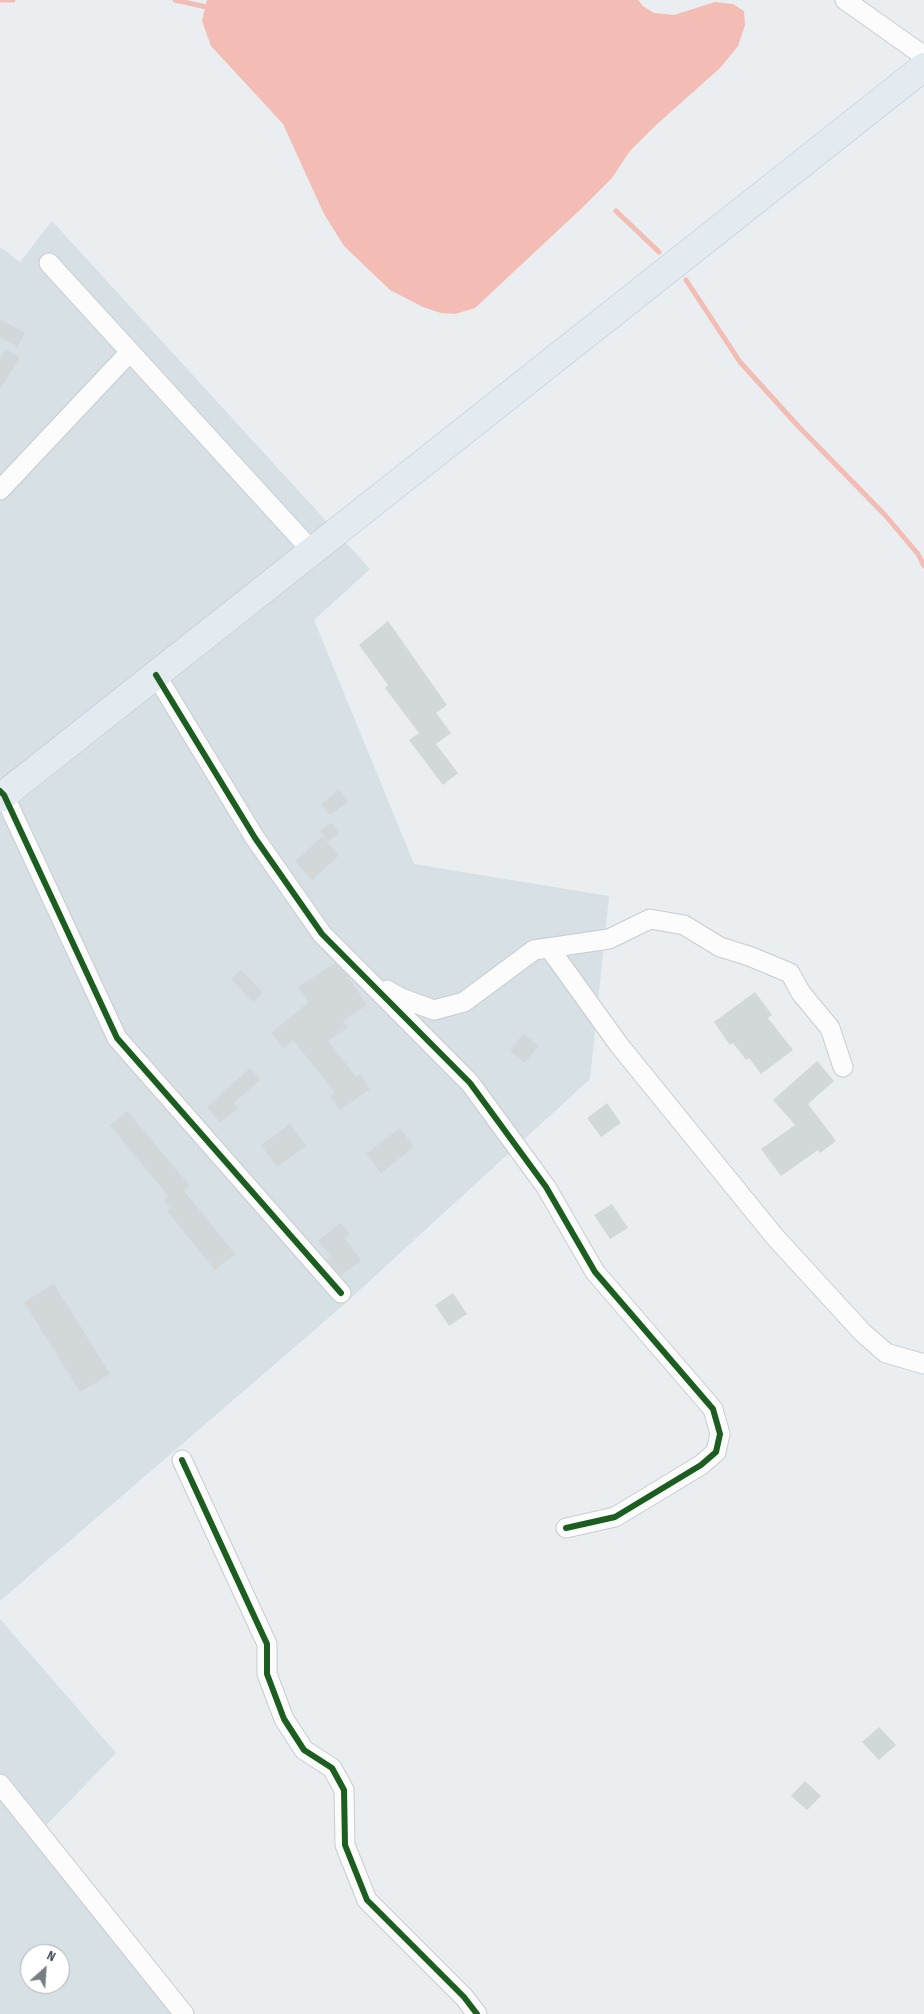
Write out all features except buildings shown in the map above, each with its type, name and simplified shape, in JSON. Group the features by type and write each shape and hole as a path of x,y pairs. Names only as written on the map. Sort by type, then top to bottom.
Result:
{"main road":[{"path":"1,795 156,675 924,67"}],"street":[{"path":"845,0 924,56"},
{"path":"49,263 312,551"},
{"path":"0,490 130,352"},
{"path":"156,675 255,838 322,934 470,1083 546,1186 595,1272 713,1409 720,1434 716,1452 701,1465 615,1517 566,1528"},
{"path":"1,795 117,1038 341,1293"},
{"path":"368,979 400,998 434,1010 464,1002 534,950 610,939 650,919 684,925 720,947 749,956 790,974 801,993 830,1028 843,1067"},
{"path":"550,949 619,1045 775,1237 863,1333 886,1353 924,1364"},
{"path":"182,1460 267,1644 266,1674 284,1719 304,1750 332,1768 344,1790 345,1845 367,1900 464,1997 477,2014"},
{"path":"0,1784 184,2014"}],"shaded area":[{"path":"207,0 638,0 643,6 654,13 674,15 715,2 733,4 744,11 745,25 738,46 720,68 629,152 612,178 583,207 475,308 455,314 441,313 423,307 390,290 344,246 324,214 283,124 211,46 202,21"},
{"path":"52,221 370,569 314,620 414,864 609,896 590,1079 340,1308 0,1601 0,247 20,262"},
{"path":"0,1619 116,1753 32,1840 173,2014 0,2014"}],"waterway":[{"path":"0,0 13,0"},
{"path":"175,0 211,8"},
{"path":"616,211 659,252"},
{"path":"686,280 740,362 799,427 885,515 918,554 924,566"}],"cycle path":[{"path":"156,675 255,838 322,934 470,1083 546,1187 595,1272 713,1409 720,1434 716,1452 701,1465 615,1517 566,1528"},
{"path":"0,791 4,795 117,1038 341,1293"},
{"path":"182,1460 267,1644 267,1674 284,1719 304,1750 332,1768 344,1790 345,1845 367,1900 464,1997 477,2014"}]}
